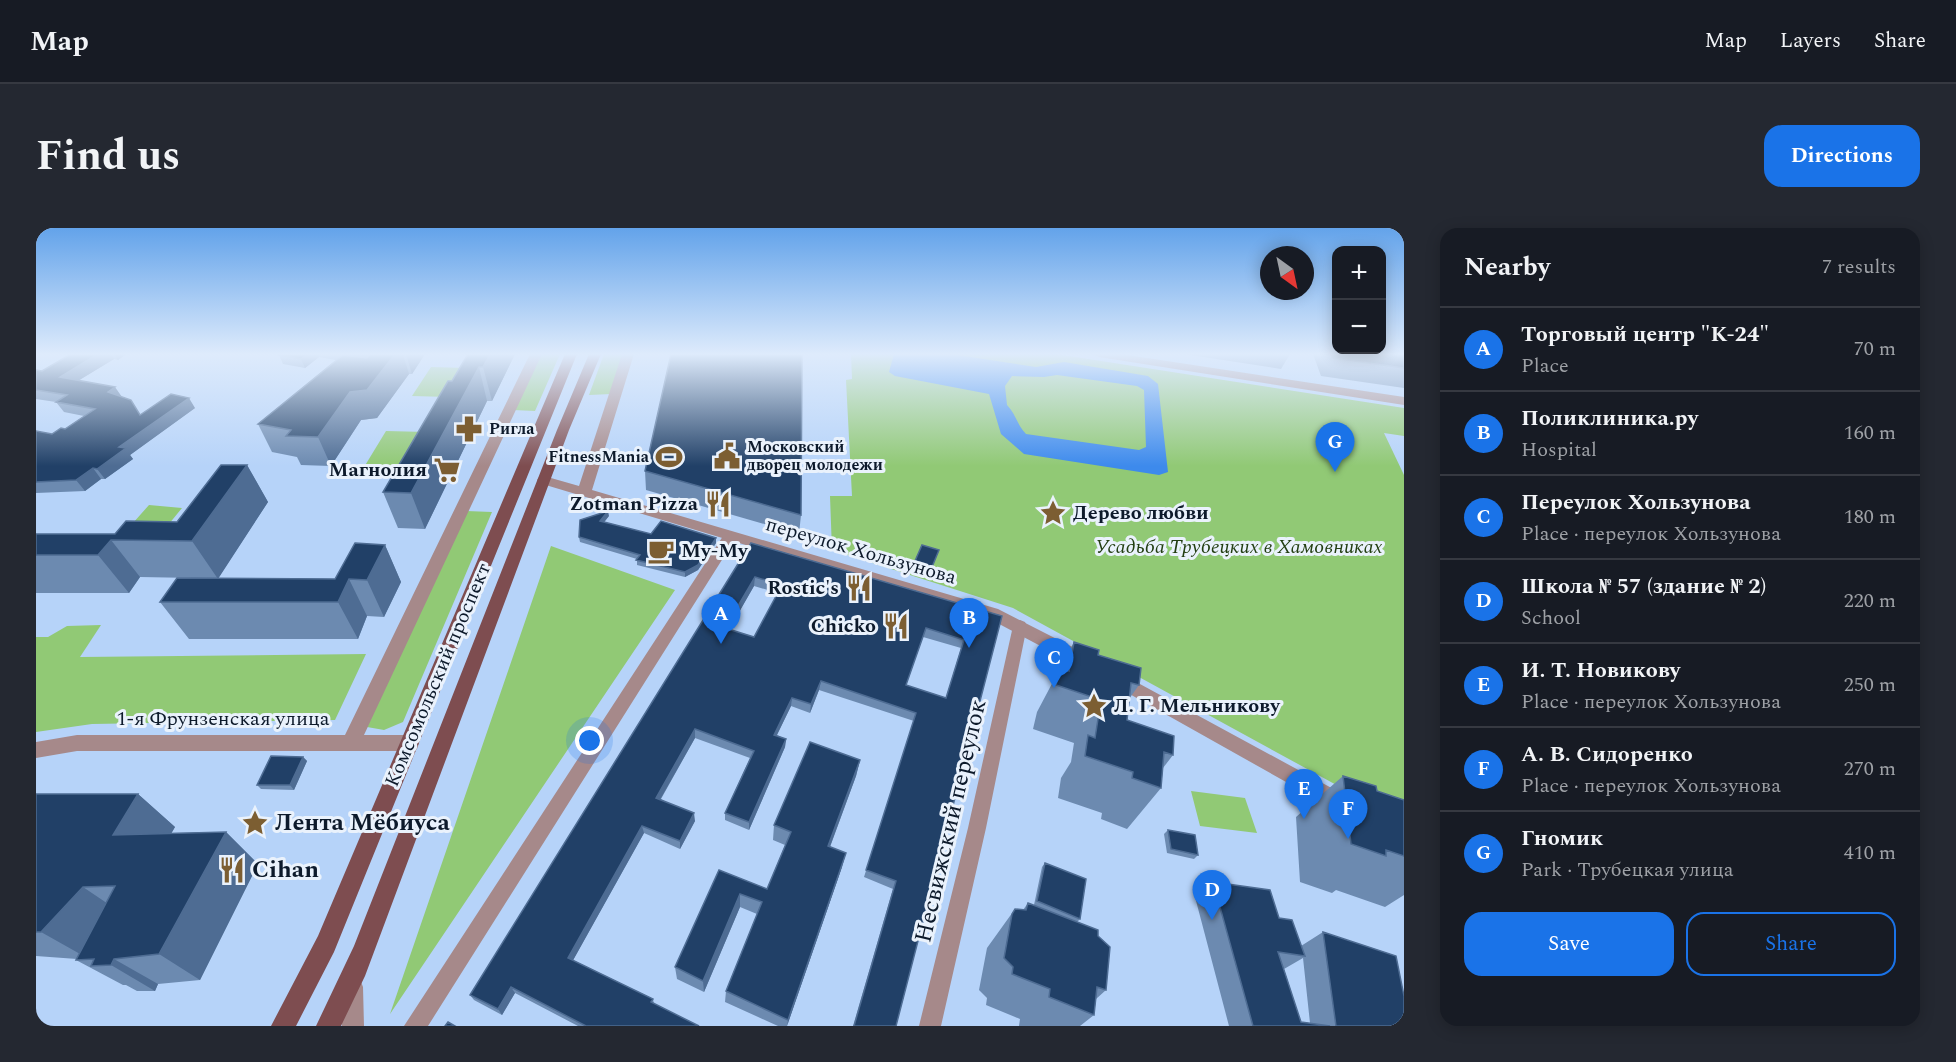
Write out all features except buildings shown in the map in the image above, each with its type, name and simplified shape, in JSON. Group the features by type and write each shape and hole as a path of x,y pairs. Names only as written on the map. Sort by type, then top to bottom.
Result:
{"main road":[{"name":"Комсомольский проспект","path":"283,1026 326,944 556,391"},
{"name":"Комсомольский проспект","path":"328,1026 353,976 580,391"}],"street":[{"path":"351,742 518,391"},
{"path":"584,492 616,391"},
{"path":"1341,391 1404,401"},
{"name":"переулок Хользунова","path":"544,480 992,613 1020,626 1359,813"},
{"path":"416,1026 730,536"},
{"name":"Несвижский переулок","path":"930,1026 977,828 1020,626"},
{"name":"1-я Фрунзенская улица","path":"36,750 77,743 126,742 410,743"},
{"path":"353,976 351,1005 353,1026"}],"green space":[{"path":"415,391 453,391 450,397 412,396"},
{"path":"522,391 544,391 535,411 513,410"},
{"path":"590,391 612,391 611,394 589,395"},
{"name":"Усадьба Трубецких в Хамовниках","path":"847,391 1296,391 1404,408 1404,436 1384,433 1404,475 1404,822 1013,608 832,550 830,496 852,496"},
{"path":"386,431 427,432 402,478 358,477"},
{"path":"149,505 182,508 155,541 117,541"},
{"path":"466,511 492,512 403,722 384,730 367,727"},
{"path":"551,546 675,590 390,1014"},
{"path":"101,625 80,657 366,654 335,720 92,724 36,732 36,637 48,637 67,626"},
{"path":"1191,791 1245,798 1257,833 1200,826"}],"water":[{"path":"975,391 1006,391 1007,405 1026,434 1139,450 1146,447 1144,391 1159,391 1168,472 1159,475 1024,454 1001,434 989,394"}],"place":[{"name":"Ригла","path":"469,429"},
{"name":"Московский дворец молодежи","path":"727,456"},
{"name":"FitnessMania","path":"669,457"},
{"name":"Магнолия","path":"447,470"},
{"name":"Гномик","path":"1335,472"},
{"name":"Zotman Pizza","path":"718,504"},
{"name":"Дерево любви","path":"1053,513"},
{"name":"Му-Му","path":"661,551"},
{"name":"Rostic's","path":"859,588"},
{"name":"Chicko","path":"896,626"},
{"name":"Торговый центр \"К-24\"","path":"721,644"},
{"name":"Поликлиника.ру","path":"969,648"},
{"name":"Переулок Хользунова","path":"1054,688"},
{"name":"Л. Г. Мельникову","path":"1094,706"},
{"name":"И. Т. Новикову","path":"1304,819"},
{"name":"Лента Мёбиуса","path":"255,823"},
{"name":"А. В. Сидоренко","path":"1348,839"},
{"name":"Cihan","path":"232,870"},
{"name":"Школа № 57 (здание № 2)","path":"1212,920"}]}
